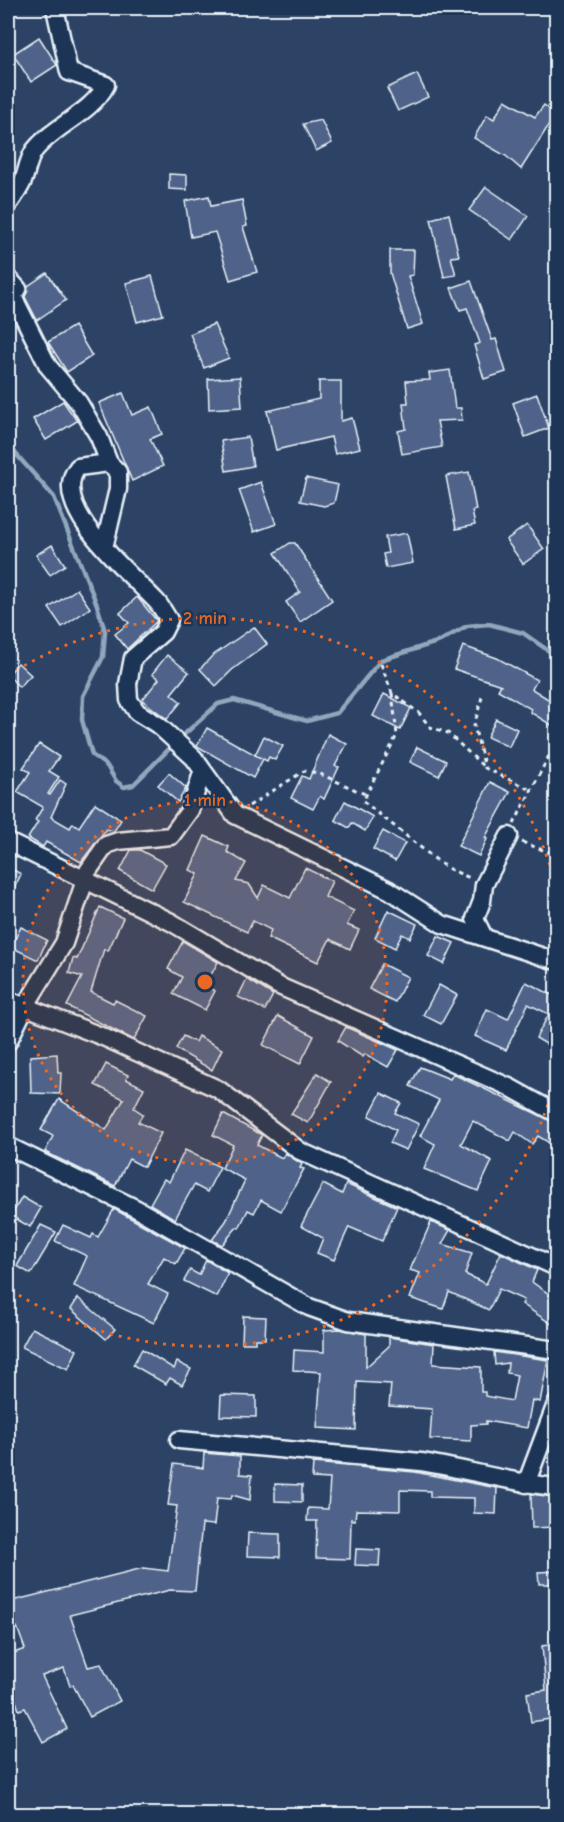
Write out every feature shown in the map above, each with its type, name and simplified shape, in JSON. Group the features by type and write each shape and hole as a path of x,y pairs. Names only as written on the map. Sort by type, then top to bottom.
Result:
{"street":[{"path":"8,205 22,182 34,152 63,124 83,111 102,93 106,85 69,72 55,8"},
{"path":"8,278 18,289 13,296 15,305 24,316 48,366 79,404 99,437 109,463 118,472 118,489 104,548"},
{"path":"109,463 78,467 71,475 70,485 79,513 104,548 133,580 157,601 169,620 163,632 133,658 128,684 129,700 136,712 158,725 173,742 194,758 202,773 235,815 389,890 442,924 556,961"},
{"path":"8,1042 26,1005 64,944 88,871 106,845 118,841 171,836 190,810 202,773"},
{"path":"484,937 475,919 482,901 484,885 509,836"},
{"path":"8,842 84,882 171,922 279,986 509,1087 556,1113"},
{"path":"8,1000 26,1005 218,1089 300,1150 556,1267"},
{"path":"8,1146 137,1209 309,1307 330,1315 348,1321 556,1350"},
{"path":"526,1484 556,1404"},
{"path":"179,1440 421,1462 457,1467 526,1484 556,1487"}],"path":[{"path":"381,664 392,693 397,735 363,801 446,867 484,885"},
{"path":"392,693 419,713 430,727 448,733 485,768 531,790"},
{"path":"482,697 474,726 485,768"},
{"path":"556,742 509,836 556,855"},
{"path":"235,815 304,771 318,773 367,795"}],"building":[{"path":"39,37 57,65 31,82 13,54"},
{"path":"417,74 428,97 398,111 387,88"},
{"path":"505,100 535,117 544,105 556,114 521,169 506,156 474,138 487,115 494,119"},
{"path":"321,120 332,143 316,151 303,124"},
{"path":"169,174 187,175 187,190 169,189"},
{"path":"486,187 528,216 512,240 469,210"},
{"path":"209,196 211,206 242,200 247,226 243,227 257,272 230,280 215,232 191,237 185,201"},
{"path":"449,214 459,256 451,257 456,275 444,277 431,219"},
{"path":"390,250 414,250 413,275 408,276 423,324 407,329 390,273"},
{"path":"47,273 66,300 37,320 25,297 28,286"},
{"path":"152,276 163,315 137,322 126,283"},
{"path":"471,281 492,340 496,339 506,372 484,379 474,345 480,343 467,308 460,310 451,288"},
{"path":"214,324 229,358 204,368 190,334"},
{"path":"74,326 92,356 67,372 48,342"},
{"path":"450,370 455,408 461,408 462,420 437,421 442,447 402,454 398,431 406,429 403,403 408,403 406,381 430,380 429,373"},
{"path":"240,377 242,407 209,409 208,379"},
{"path":"319,381 341,381 341,421 352,418 360,448 335,454 331,437 276,450 267,411 319,399"},
{"path":"123,393 132,415 151,407 162,434 150,439 163,466 132,481 99,403"},
{"path":"537,394 549,428 525,437 513,403"},
{"path":"63,401 77,421 46,440 33,419"},
{"path":"248,437 253,466 226,471 221,441"},
{"path":"469,472 476,510 472,511 475,525 456,529 446,476"},
{"path":"306,478 338,485 334,503 324,506 300,501"},
{"path":"261,482 276,524 254,532 239,490"},
{"path":"527,525 544,549 523,564 506,540"},
{"path":"407,533 413,563 386,568 383,554 388,553 385,537"},
{"path":"290,543 295,543 332,600 300,622 286,602 300,592 275,553"},
{"path":"52,545 65,565 50,575 36,555"},
{"path":"77,589 90,608 62,627 49,608"},
{"path":"137,597 157,621 127,649 115,634 129,623 120,613"},
{"path":"254,627 267,644 232,670 216,686 200,669 212,656"},
{"path":"463,646 497,658 537,680 532,689 556,704 556,728 530,712 531,709 498,690 501,685 454,669"},
{"path":"167,655 189,672 171,694 181,702 167,719 142,700 159,679 152,674"},
{"path":"18,663 31,675 19,687 8,675"},
{"path":"384,694 411,708 400,730 373,716"},
{"path":"496,719 517,729 509,747 487,737"},
{"path":"207,728 263,759 253,778 197,746"},
{"path":"328,734 347,744 335,766 339,767 324,799 320,796 313,809 291,798 302,776 309,779"},
{"path":"264,736 283,746 275,760 269,757 267,761 255,755"},
{"path":"39,744 59,757 49,771 59,777 48,794 50,795 60,780 66,784 51,817 70,828 73,823 79,827 95,803 121,820 114,831 106,829 81,862 46,842 43,847 28,838 38,822 35,820 43,807 17,792 30,772 23,768"},
{"path":"417,747 446,761 439,776 410,762"},
{"path":"169,773 186,788 178,802 158,785"},
{"path":"490,782 510,792 485,838 487,839 479,856 458,846"},
{"path":"345,801 373,817 365,831 352,823 349,828 335,820"},
{"path":"383,831 405,843 395,861 373,849"},
{"path":"205,836 229,847 227,852 246,863 236,881 249,884 258,898 264,885 290,898 305,868 332,881 325,897 354,911 347,925 359,930 350,949 330,939 318,962 268,938 271,930 253,921 247,932 184,902 198,874 190,870"},
{"path":"131,850 140,850 166,864 152,889 120,871"},
{"path":"8,867 21,874 8,901"},
{"path":"100,907 123,918 108,951 104,949 91,992 113,1003 115,1000 147,1016 134,1040 67,1006 82,977 69,973 73,958 77,959"},
{"path":"388,910 417,924 410,938 402,934 395,948 375,938"},
{"path":"21,927 47,940 38,960 11,947"},
{"path":"438,936 454,943 444,964 428,956"},
{"path":"183,941 218,962 205,986 215,991 205,1010 173,994 182,977 168,969"},
{"path":"382,964 408,977 395,1002 369,989"},
{"path":"247,979 273,995 265,1010 238,997"},
{"path":"526,982 556,997 556,1050 536,1038 549,1014 528,1004 506,1050 475,1036 487,1009 508,1019"},
{"path":"439,985 457,995 441,1024 423,1015"},
{"path":"278,1016 314,1036 300,1064 263,1045"},
{"path":"346,1027 398,1050 388,1067 365,1054 363,1057 338,1041"},
{"path":"183,1036 195,1042 198,1036 222,1049 212,1070 176,1049"},
{"path":"57,1054 58,1073 61,1073 60,1094 31,1093 30,1056"},
{"path":"106,1064 128,1075 126,1079 144,1088 134,1108 143,1114 138,1122 161,1133 144,1167 129,1159 115,1186 45,1152 53,1136 41,1130 59,1099 106,1130 124,1099 95,1085"},
{"path":"420,1067 450,1079 453,1074 556,1123 556,1147 538,1136 532,1144 515,1132 510,1141 473,1121 461,1144 492,1161 478,1191 424,1169 435,1144 420,1136 439,1100 410,1086"},
{"path":"317,1073 331,1082 308,1123 291,1114"},
{"path":"381,1093 401,1103 395,1113 419,1124 406,1150 390,1143 396,1130 369,1116"},
{"path":"223,1114 262,1135 257,1145 282,1158 285,1153 302,1164 300,1168 304,1169 281,1211 261,1200 254,1213 248,1210 239,1228 237,1227 222,1245 212,1240 226,1221 245,1180 222,1168 233,1145 213,1135"},
{"path":"185,1150 220,1167 207,1192 194,1185 175,1219 150,1204 164,1179 169,1182"},
{"path":"323,1184 342,1194 346,1184 397,1207 382,1241 349,1227 334,1260 317,1253 323,1238 301,1226"},
{"path":"22,1197 41,1208 30,1227 11,1216"},
{"path":"114,1209 185,1248 176,1264 164,1257 148,1284 168,1294 154,1323 74,1286 87,1256 55,1241 63,1225 91,1238 93,1234 98,1237"},
{"path":"431,1222 450,1230 442,1244 472,1253 465,1274 486,1284 501,1253 537,1270 532,1282 556,1299 556,1327 522,1304 524,1300 499,1289 489,1310 449,1292 443,1309 410,1298 420,1273 410,1270"},
{"path":"41,1225 56,1232 31,1274 17,1266"},
{"path":"206,1260 228,1273 217,1297 184,1281 190,1270 199,1275"},
{"path":"78,1298 115,1329 106,1339 71,1309"},
{"path":"243,1316 266,1317 265,1339 255,1339 255,1343 242,1343"},
{"path":"32,1328 77,1350 68,1369 22,1347"},
{"path":"340,1329 366,1334 366,1367 389,1346 389,1337 434,1344 433,1364 481,1367 481,1392 485,1392 485,1396 512,1401 517,1375 507,1373 508,1363 495,1365 494,1352 548,1360 540,1402 532,1400 527,1428 486,1421 486,1424 471,1425 471,1441 430,1439 432,1409 389,1406 391,1384 357,1382 356,1430 317,1428 321,1372 293,1370 294,1350 324,1352 324,1330"},
{"path":"142,1349 174,1369 177,1362 191,1369 182,1385 170,1378 166,1384 133,1365"},
{"path":"221,1395 256,1396 256,1417 220,1416"},
{"path":"204,1453 240,1456 240,1474 252,1475 250,1500 232,1495 231,1499 217,1498 214,1525 202,1524 195,1591 170,1590 70,1615 88,1667 101,1664 120,1701 90,1717 73,1685 70,1686 64,1668 42,1676 67,1729 43,1742 25,1708 19,1710 13,1693 8,1695 8,1655 25,1649 17,1627 14,1627 8,1602 143,1568 168,1571 177,1506 168,1505 174,1464 203,1468"},
{"path":"313,1463 415,1472 497,1488 496,1514 474,1513 474,1498 430,1497 430,1491 400,1490 400,1511 356,1510 355,1520 351,1519 350,1559 316,1558 317,1521 307,1521 308,1508 328,1509 330,1479 312,1478"},
{"path":"275,1484 302,1485 302,1502 275,1501"},
{"path":"531,1494 553,1497 554,1527 532,1528"},
{"path":"248,1533 280,1534 280,1557 247,1556"},
{"path":"356,1549 380,1550 379,1566 355,1565"},
{"path":"556,1571 556,1584 539,1584 538,1572"},
{"path":"555,1644 556,1718 531,1722 527,1693 546,1690 542,1646"}],"waterway":[{"path":"8,445 54,497 105,631 103,657 83,696 82,720 92,755 107,766 116,781 124,787 133,785 173,745"},
{"path":"179,739 218,704 234,700 307,721 337,713 381,660 440,641 467,626 489,624 523,633 556,656"}]}
